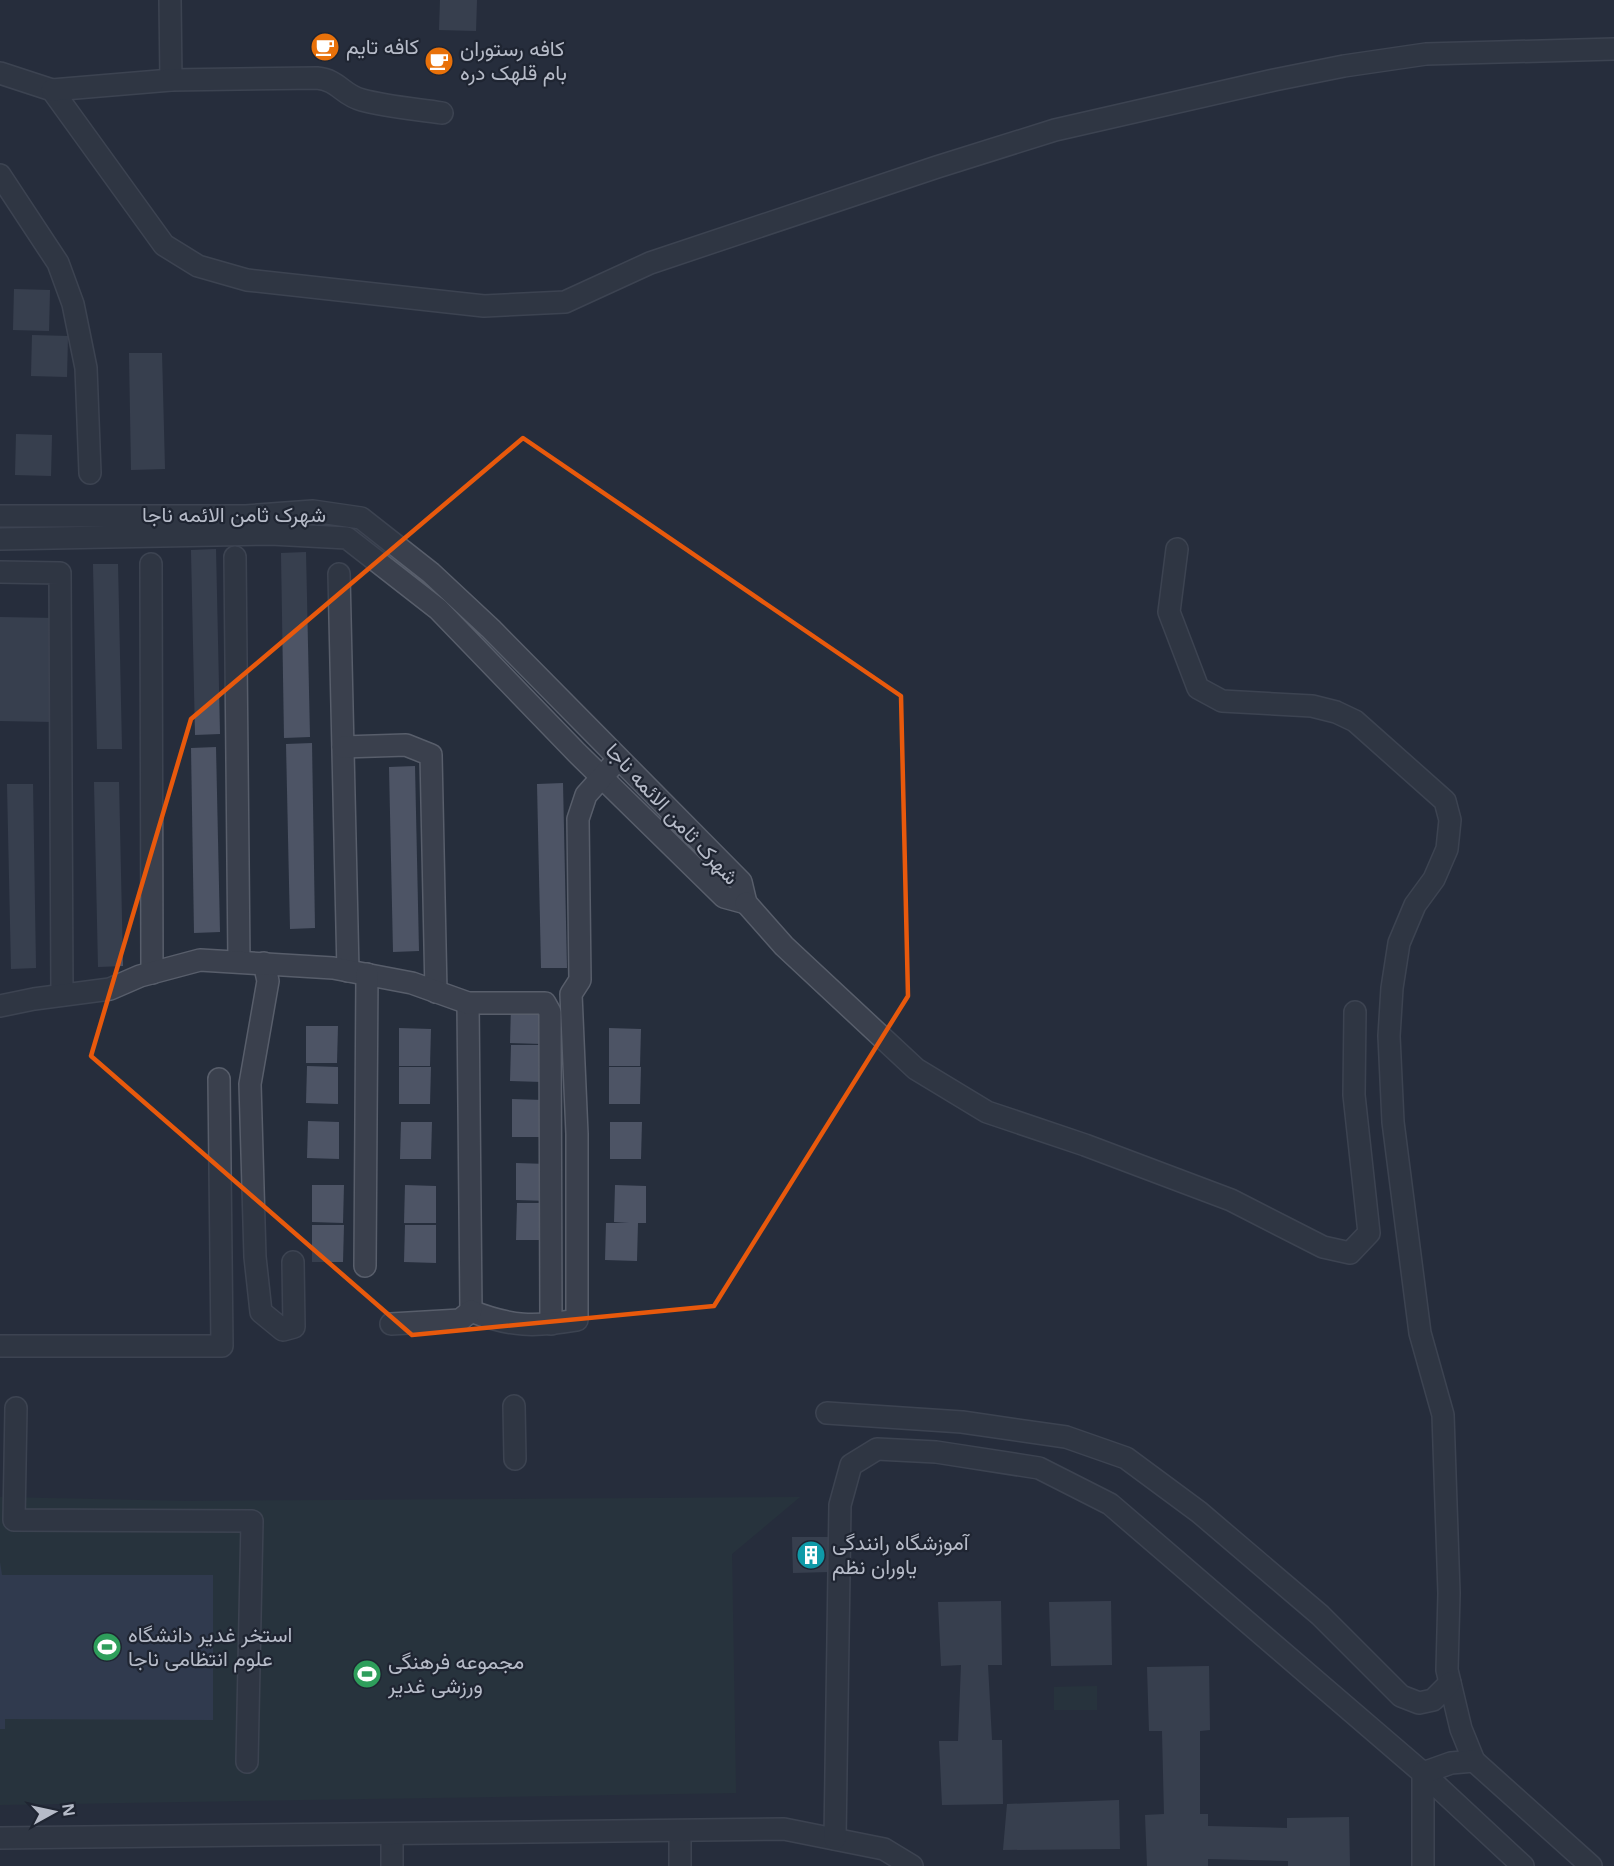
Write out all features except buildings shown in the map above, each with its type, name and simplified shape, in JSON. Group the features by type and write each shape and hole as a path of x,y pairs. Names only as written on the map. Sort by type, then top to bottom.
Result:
{"street":[{"path":"170,0 171,80"},
{"path":"52,90 164,245 198,266 247,280 484,306 565,302 650,263 926,170 1055,130 1274,80 1344,66 1426,54 1614,49"},
{"path":"0,73 52,90 171,80 329,80 347,94 361,100 442,113"},
{"path":"0,175 58,263 73,304 86,368 90,473"},
{"name":"شهرک ثامن الائمه ناجا","path":"6,539 257,525 313,511 361,518 442,583 620,758 741,882 746,903 724,897 602,777 438,609 347,538 257,525 7,516"},
{"path":"6,539 7,516"},
{"path":"1177,549 1169,612 1198,688 1222,701 1312,706 1336,712 1355,721 1445,801 1450,820 1447,849 1434,879 1415,905 1399,943 1392,988 1389,1036 1393,1122 1420,1333 1443,1416 1449,1593 1447,1670 1461,1729 1474,1761 1591,1866"},
{"path":"235,557 239,962"},
{"path":"151,564 152,973"},
{"path":"0,572 60,573 62,995"},
{"path":"339,574 343,747 357,973 365,1266"},
{"path":"426,600 442,583"},
{"path":"343,747 406,745 431,755 436,992"},
{"path":"471,1311 496,1321 527,1326 577,1320 577,1134 572,994 580,980 578,819 586,795 620,758"},
{"path":"746,903 784,946 916,1069 987,1112 1085,1144 1231,1200 1323,1247 1350,1253 1369,1233 1354,1095 1355,1011"},
{"path":"0,1006 110,989 152,973 200,960 264,963 357,973 412,983 468,1003 545,1003 550,1012 551,1324"},
{"path":"264,963 268,981 250,1084 255,1257 261,1312 283,1330 294,1327 293,1262"},
{"path":"468,1003 471,1311"},
{"path":"0,1346 222,1346 219,1079"},
{"path":"391,1324 460,1320 471,1311"},
{"path":"514,1406 515,1459"},
{"path":"16,1408 14,1520 252,1521 247,1762"},
{"path":"827,1413 962,1422 1066,1437 1126,1458 1199,1512 1320,1615 1401,1696 1419,1703 1433,1700 1450,1683"},
{"path":"835,1839 840,1504 851,1466 877,1449 936,1452 1039,1468 1110,1504 1423,1773 1523,1866"},
{"path":"1423,1773 1451,1763 1474,1761"},
{"path":"1423,1773 1423,1866"},
{"path":"0,1838 784,1829 885,1849 912,1866"},
{"path":"680,1831 680,1866"},
{"path":"392,1834 392,1866"}],"highlighted area":[{"path":"523,438 901,696 908,996 714,1306 412,1335 91,1056 191,719"}],"shaded area":[{"name":"مجموعه فرهنگی ورزشی غدیر","path":"0,1497 187,1501 800,1497 732,1554 736,1793 0,1805"},
{"path":"1097,1686 1097,1710 1054,1710 1054,1687"}],"water":[{"name":"استخر غدیر دانشگاه علوم انتظامی ناجا","path":"0,1562 2,1575 213,1575 213,1720 5,1719 5,1729 0,1729"}],"place":[{"name":"کافه تایم","path":"325,47"},
{"name":"کافه رستوران بام قلهک دره","path":"439,61"},
{"name":"آموزشگاه رانندگی یاوران نظم","path":"811,1555"},
{"name":"استخر غدیر دانشگاه علوم انتظامی ناجا","path":"107,1647"},
{"name":"مجموعه فرهنگی ورزشی غدیر","path":"367,1674"}]}
